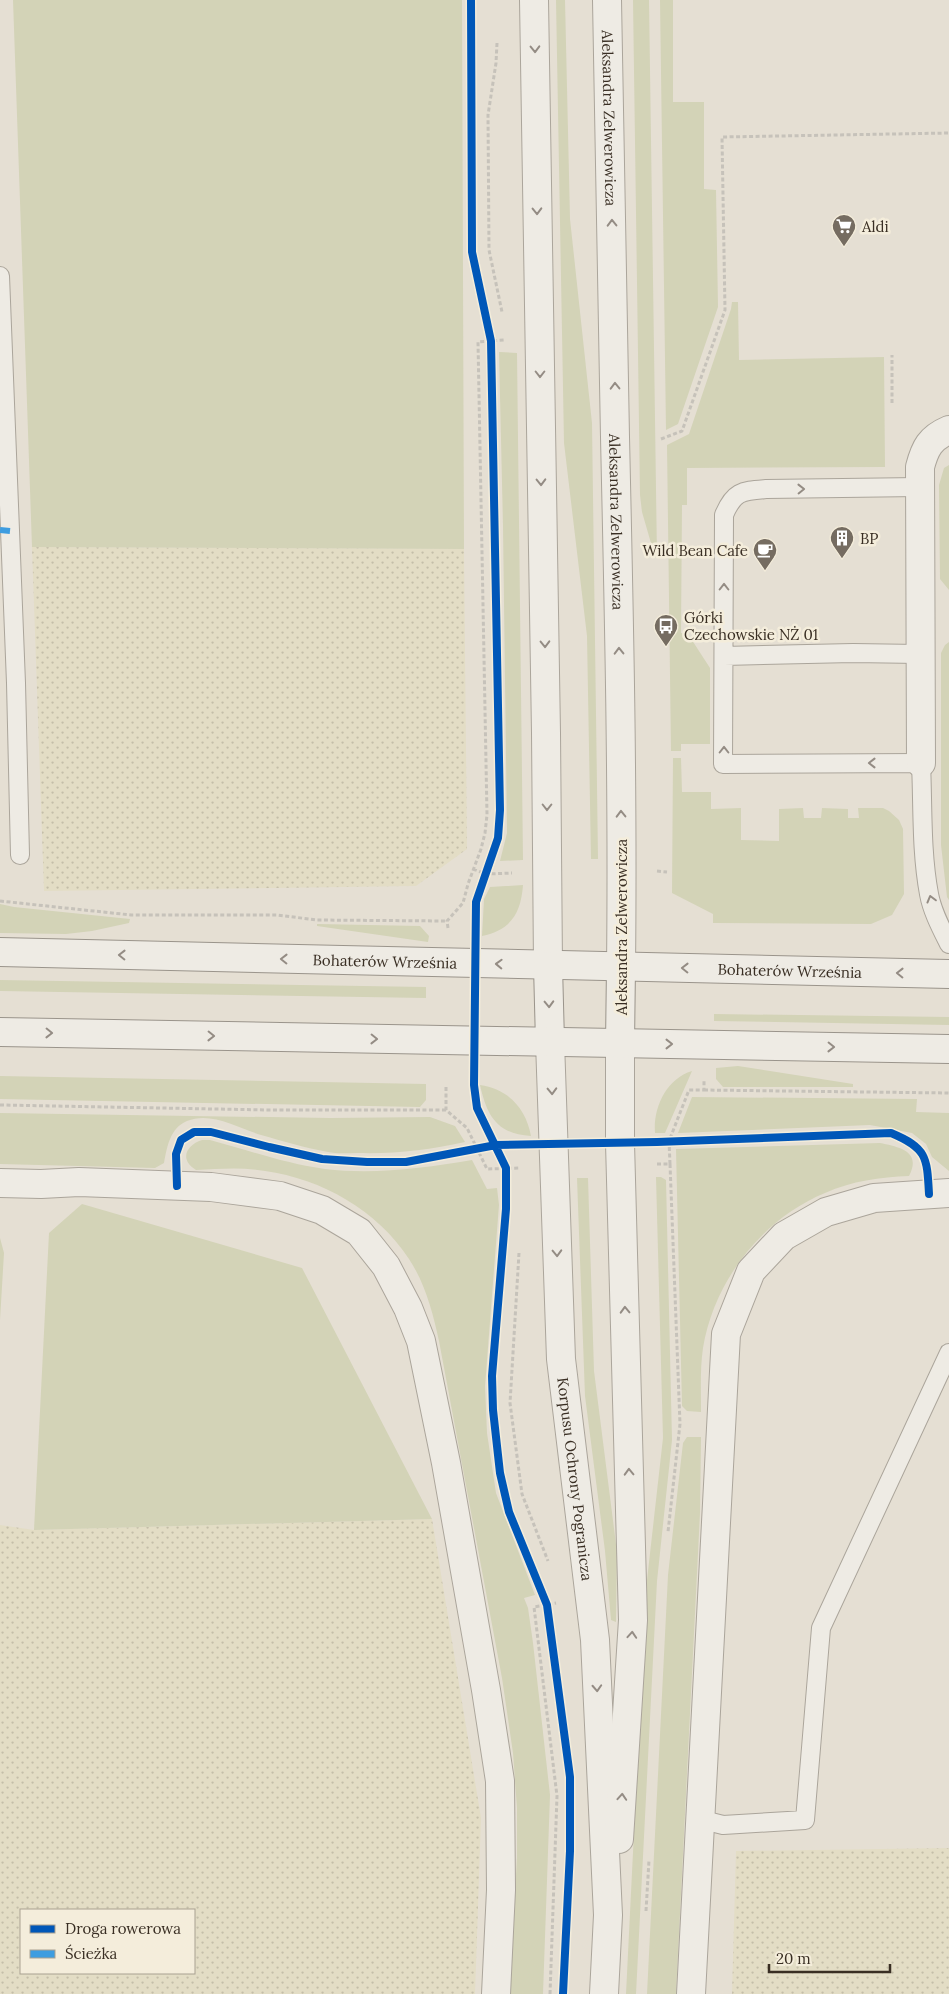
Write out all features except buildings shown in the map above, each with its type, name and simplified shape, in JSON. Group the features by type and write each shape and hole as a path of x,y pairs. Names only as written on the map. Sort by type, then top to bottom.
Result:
{"street":[{"path":"534,0 550,1042"},
{"name":"Aleksandra Zelwerowicza","path":"607,0 612,172 622,871 620,1044"},
{"path":"921,763 919,654 920,467 924,450 943,433"},
{"name":"Bohaterów Września","path":"0,952 949,974"},
{"path":"0,1032 949,1049"},
{"name":"Korpusu Ochrony Pogranicza","path":"550,1042 560,1359 595,1640 608,1915 604,1994"},
{"name":"Korpusu Ochrony Pogranicza","path":"608,1915 618,1857 633,1620 620,1142 620,1044"},
{"path":"0,1183 41,1184 79,1182 211,1187 280,1196 322,1210 359,1232 386,1266 408,1308 421,1341 446,1463 500,1781 501,1890 496,1994"},
{"path":"691,1994 726,1334 751,1271 784,1236 826,1212 874,1198 949,1193"}],"lane":[{"path":"0,276 20,855"},
{"path":"920,487 766,489 744,491 730,500 724,515 724,764 921,763 925,854 929,895 940,926 949,944"},
{"path":"724,656 853,653 919,654"},
{"path":"699,1819 723,1825 805,1820 821,1628 949,1353"}],"path":[{"path":"497,36 496,63 488,115 489,250 502,313"},
{"path":"661,439 682,430 725,310 722,137 949,133"},
{"path":"448,935 448,921 463,902 474,869 485,833 487,815 478,342 507,340 505,331"},
{"path":"490,332 492,350"},
{"path":"892,355 892,403"},
{"path":"484,877 489,865"},
{"path":"474,869 484,877 514,873"},
{"path":"0,900 131,915 277,916 317,920 448,921"},
{"path":"704,1075 704,1090"},
{"path":"446,1087 446,1110"},
{"path":"670,1164 669,1141 689,1090 949,1093"},
{"path":"0,1105 268,1110 446,1110 467,1128 480,1148 486,1169 505,1168"},
{"path":"620,1142 679,1141"},
{"path":"468,1150 480,1148"},
{"path":"520,1250 510,1403 522,1494 551,1567"},
{"path":"544,1597 548,1614"},
{"path":"550,1994 557,1796 534,1607 559,1602"}],"shaded area":[{"path":"32,547 464,549 467,849 416,886 44,891"},
{"path":"432,1519 481,1818 475,1994 0,1994 0,1525 34,1530"},
{"path":"949,1848 949,1994 732,1994 736,1851"}],"green space":[{"path":"13,0 462,0 464,549 32,547"},
{"path":"556,0 565,0 570,219 592,423 598,859 591,859 587,636 564,443"},
{"path":"633,0 649,0 657,558 655,557 642,512 640,495"},
{"path":"660,0 673,0 673,102 704,102 704,189 716,190 718,307 678,424 666,430"},
{"path":"732,302 738,302 739,360 884,357 885,467 687,468 687,505 682,505 681,633 688,634 710,668 710,744 681,744 681,751 671,751 667,445 689,434"},
{"path":"499,352 517,353 523,860 500,861 507,833"},
{"path":"949,465 949,590 940,579 939,485 944,468"},
{"path":"949,642 949,900 947,897 941,845 941,653"},
{"path":"673,758 681,758 682,792 711,792 711,809 741,808 741,840 779,841 779,809 803,808 804,818 821,818 822,808 848,809 848,818 859,818 858,808 883,808 889,811 899,820 903,829 904,894 892,915 871,924 713,923 713,914 672,893"},
{"path":"523,885 520,904 513,919 500,929 482,936 484,899 490,887"},
{"path":"0,904 130,919 129,923 92,931 66,934 0,933"},
{"path":"317,924 420,926 429,936 428,942 317,926"},
{"path":"0,980 426,987 426,998 0,991"},
{"path":"714,1014 949,1017 949,1025 714,1021"},
{"path":"738,1066 853,1084 853,1087 723,1087 716,1079 716,1068"},
{"path":"692,1071 665,1133 655,1133 656,1114 663,1096 675,1081"},
{"path":"0,1076 426,1084 426,1100 420,1107 0,1099"},
{"path":"480,1085 499,1091 514,1102 525,1117 531,1136 510,1132 495,1121 486,1106"},
{"path":"692,1097 917,1099 916,1112 949,1113 949,1171 932,1157 926,1144 912,1133 870,1125 678,1133"},
{"path":"0,1113 330,1118 430,1117 455,1126 465,1142 399,1152 335,1153 261,1135 215,1119 196,1118 181,1124 177,1128 170,1139 164,1163 155,1168 0,1164"},
{"path":"202,1140 210,1140 296,1164 343,1171 399,1170 472,1160 487,1189 497,1188 499,1205 485,1386 487,1433 496,1493 535,1595 524,1598 528,1608 533,1643 550,1795 543,1994 510,1994 517,1856 517,1808 513,1753 502,1678 439,1341 424,1288 415,1268 396,1241 364,1212 346,1200 327,1189 286,1175 248,1169 196,1170 191,1166 186,1157 192,1145"},
{"path":"880,1143 894,1146 911,1156 913,1161 909,1176 887,1177 845,1185 802,1204 781,1219 744,1255 718,1299 709,1323 702,1356 701,1412 687,1411 682,1406 676,1149"},
{"path":"656,1177 666,1180 672,1440 657,1581 636,1994 626,1994 646,1589 663,1438"},
{"path":"577,1178 588,1178 594,1371 617,1552 616,1622 611,1620 605,1551 585,1396"},
{"path":"82,1204 302,1268 432,1519 34,1530 49,1233"},
{"path":"0,1238 4,1253 0,1320"},
{"path":"687,1437 701,1437 700,1513 676,1994 647,1994 668,1575 683,1443"}],"marked path":[{"path":"0,530 10,531"}],"cycle path":[{"path":"471,0 472,252 491,341 500,810 498,838 476,902 474,1085 477,1108 506,1168 506,1209 492,1376 493,1410 500,1473 509,1512 547,1605 570,1777 570,1851 563,1994"},
{"path":"177,1186 176,1154 181,1140 194,1132 211,1132 322,1159 367,1162 406,1162 496,1145 657,1142 891,1133 912,1144 923,1155 926,1162 929,1194"}],"place":[{"name":"Aldi","path":"844,247"},
{"name":"BP","path":"842,559"},
{"name":"Wild Bean Cafe","path":"765,571"},
{"name":"Górki Czechowskie NŻ 01","path":"666,647"}]}
